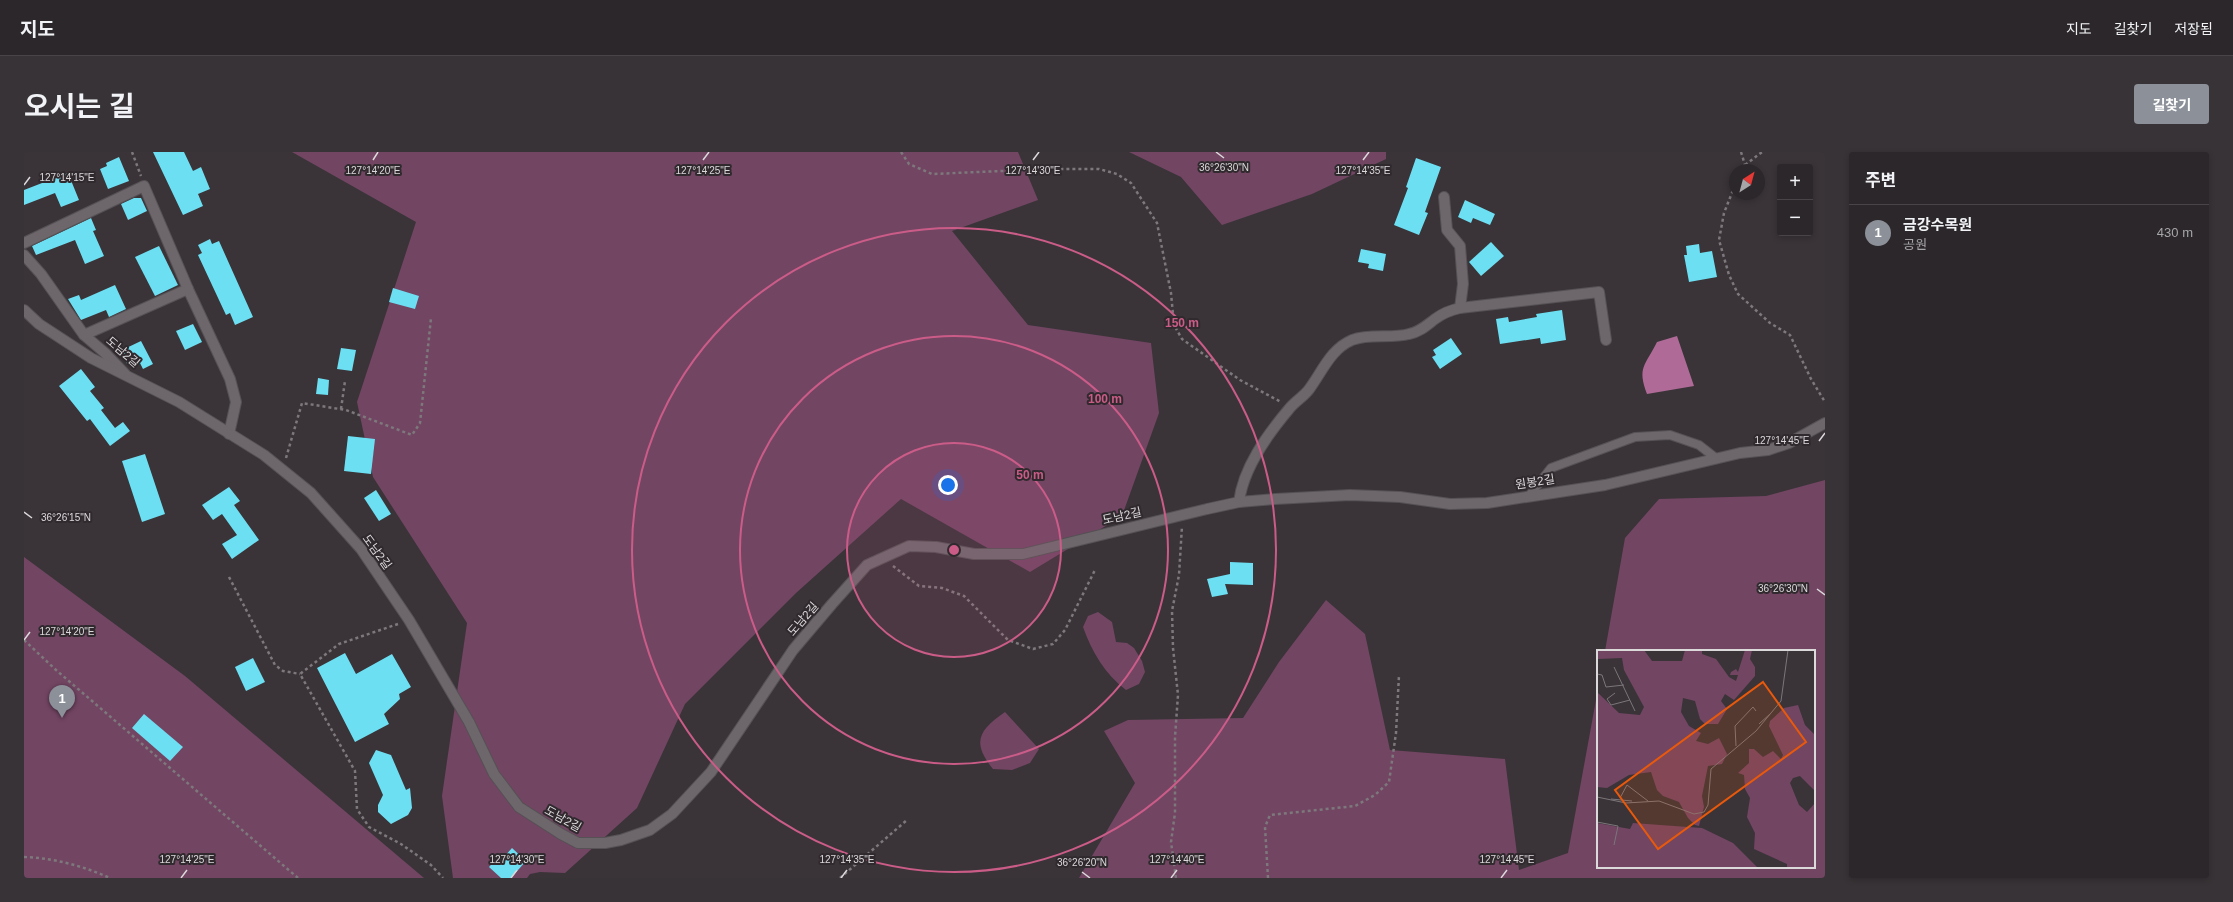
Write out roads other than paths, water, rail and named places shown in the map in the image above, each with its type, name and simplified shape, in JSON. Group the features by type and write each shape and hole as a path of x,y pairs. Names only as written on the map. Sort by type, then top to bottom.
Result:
{"main road":[{"path":"24,243 144,186 188,289 230,379 236,402 229,434"},
{"path":"1444,197 1447,230 1460,246 1463,284 1460,308"},
{"name":"도남2길","path":"24,255 41,274 84,335 105,353 125,374 179,402 264,455 311,493 361,549 409,620 469,722 494,774 519,807 561,834 578,842 605,843 650,830 672,814 693,793 710,772 793,650 867,565 909,546 936,547 974,554 1023,554 1239,502"},
{"path":"84,335 188,289"},
{"path":"1239,502 1247,472 1262,446 1289,408 1310,389 1323,366 1337,349 1352,340 1369,336 1410,334 1423,328 1445,312 1460,308 1599,292 1606,340"},
{"path":"24,310 39,324 91,358 125,374"},
{"name":"원봉2길","path":"1239,502 1350,494 1400,497 1450,504 1487,503 1605,485 1740,453 1768,450 1789,443 1825,423"}],"lane":[{"path":"1529,496 1551,468 1635,437 1670,435 1699,445 1717,459"}],"place":[{"name":"금강수목원","path":"62,718"}]}
